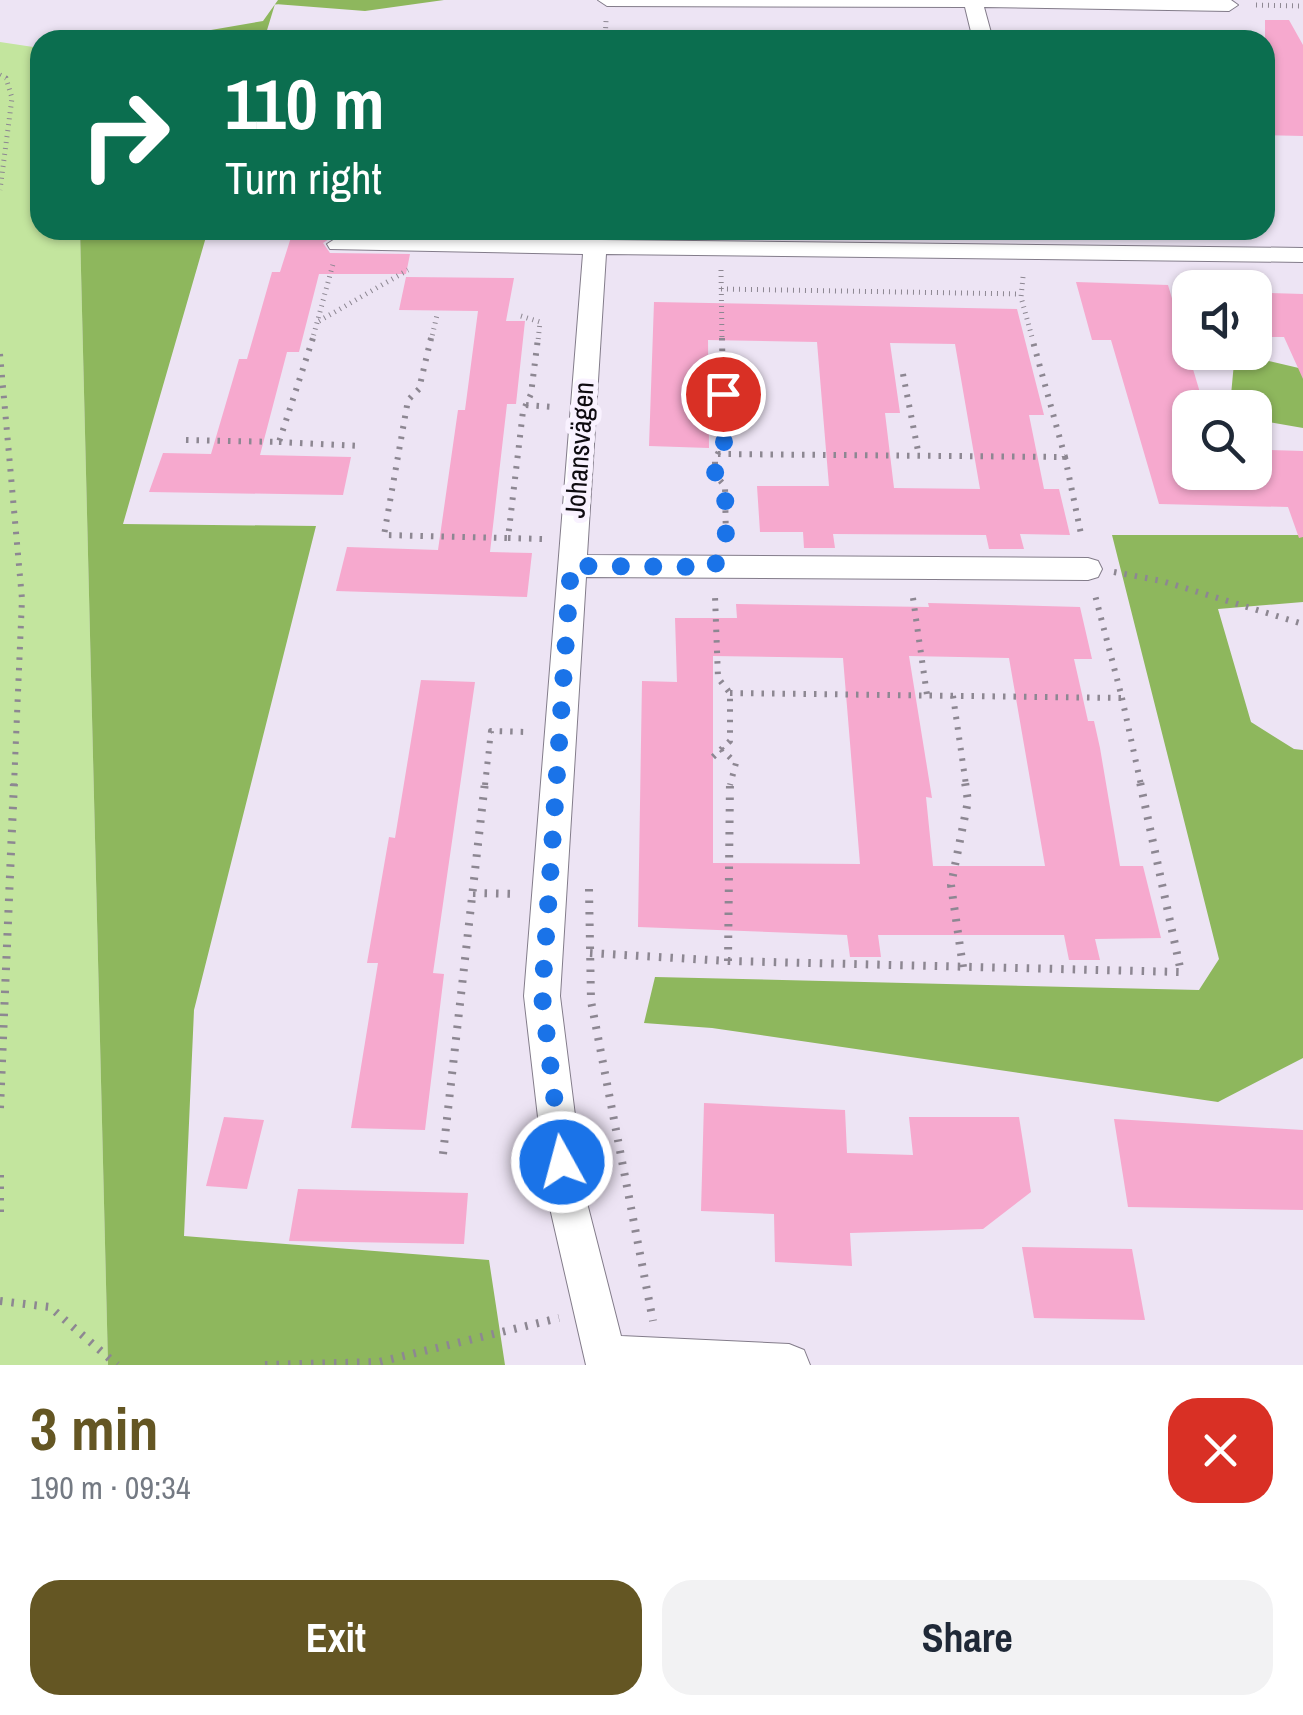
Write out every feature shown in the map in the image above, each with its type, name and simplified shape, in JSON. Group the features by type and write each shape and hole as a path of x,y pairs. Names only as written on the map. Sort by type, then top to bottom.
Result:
{"street":[{"path":"607,0 1229,5"},
{"path":"974,1 981,30"},
{"path":"338,244 1303,255"},
{"name":"Johansvägen","path":"595,248 542,996 566,1195 606,1360"},
{"path":"571,566 1088,569"},
{"path":"606,1360 790,1365"}],"path":[{"path":"1229,5 1303,6"},
{"path":"0,74 6,78 12,98 0,190"},
{"path":"279,442 319,320 338,244"},
{"path":"590,953 728,961 1181,972 1122,698 1088,569 1065,457 1021,294 1030,251"},
{"path":"319,320 412,267"},
{"path":"713,757 730,741 730,693 718,678 714,567 726,543 725,486 715,475 724,442 721,269"},
{"path":"891,282 893,292"},
{"path":"721,289 1021,294"},
{"path":"437,315 419,389 408,400 384,535 508,538 523,410 532,394 540,322 521,316"},
{"path":"712,332 722,332"},
{"path":"0,354 22,599 0,1108"},
{"path":"903,374 919,456"},
{"path":"186,440 361,446"},
{"path":"718,454 1065,457"},
{"path":"1088,569 1152,576 1249,611 1303,624"},
{"path":"910,583 927,695"},
{"path":"730,693 1122,698"},
{"path":"953,696 968,802 951,886 963,967"},
{"path":"442,1154 491,731 558,733"},
{"path":"721,749 736,762 727,794 728,961"},
{"path":"589,879 591,1001 660,1361"},
{"path":"0,1176 0,1216"},
{"path":"0,1300 50,1307 118,1365"},
{"path":"265,1365 380,1362 540,1320 595,1314"}],"green space":[{"path":"278,0 444,0 365,11 275,4"},
{"path":"275,4 267,30 211,30 263,21"},
{"path":"0,42 30,46 30,240 80,240 108,1365 0,1365"},
{"path":"80,240 205,240 123,524 316,526 194,1010 184,1236 489,1260 505,1365 108,1365"},
{"path":"1272,362 1303,369 1303,428 1272,422 1272,390 1231,390 1233,370 1272,370"},
{"path":"1112,535 1303,535 1303,602 1218,609 1251,722 1294,749 1303,750 1303,1058 1218,1102 712,1028 644,1023 655,977 1199,990 1219,959"}],"building":[{"path":"1265,20 1289,20 1303,45 1303,136 1275,135 1275,30 1265,30"},
{"path":"290,240 328,240 323,243 330,253 410,254 406,274 319,274 299,352 287,352 260,455 351,457 343,495 149,492 163,453 211,454 239,359 247,359 272,272 280,272"},
{"path":"406,277 514,278 506,321 525,321 516,404 507,404 490,552 532,553 527,597 336,591 347,547 438,550 458,410 465,410 478,311 399,310"},
{"path":"1076,282 1168,285 1172,298 1172,370 1193,370 1199,390 1172,390 1172,490 1272,490 1272,450 1303,451 1303,537 1299,538 1288,507 1159,504 1111,340 1092,340"},
{"path":"1272,293 1303,294 1303,379 1284,337 1272,337"},
{"path":"654,302 1017,309 1044,415 1029,415 1044,489 1059,489 1070,535 1020,534 1024,549 989,549 986,535 833,534 835,548 804,548 803,532 760,532 757,486 829,486 817,342 708,340 709,448 649,446","holes":["890,343 955,344 980,489 894,488 885,413 900,413"]},
{"path":"928,603 1080,607 1092,659 1074,659 1088,721 1094,721 1100,748 1120,866 1143,866 1161,938 1095,939 1100,960 1069,960 1064,935 878,935 881,957 850,957 847,935 638,927 642,681 677,682 675,618 737,618 736,604 929,607","holes":["713,656 843,658 860,864 713,863","909,656 1009,658 1045,866 933,866 926,797 932,798"]},
{"path":"421,680 475,682 433,973 444,974 425,1130 351,1128 378,963 367,963 389,837 395,838"},
{"path":"704,1103 845,1110 847,1153 913,1155 909,1117 1019,1117 1031,1192 983,1229 850,1233 852,1266 775,1262 774,1214 701,1211"},
{"path":"224,1117 264,1120 247,1189 206,1186"},
{"path":"1114,1119 1303,1130 1303,1210 1128,1207"},
{"path":"298,1189 468,1193 464,1244 289,1241"},
{"path":"1022,1247 1132,1249 1145,1320 1034,1318"}],"route":[{"path":"562,1162 542,996 571,566 714,567 726,543 725,486 715,475 716,459 724,442 723,394"}]}
